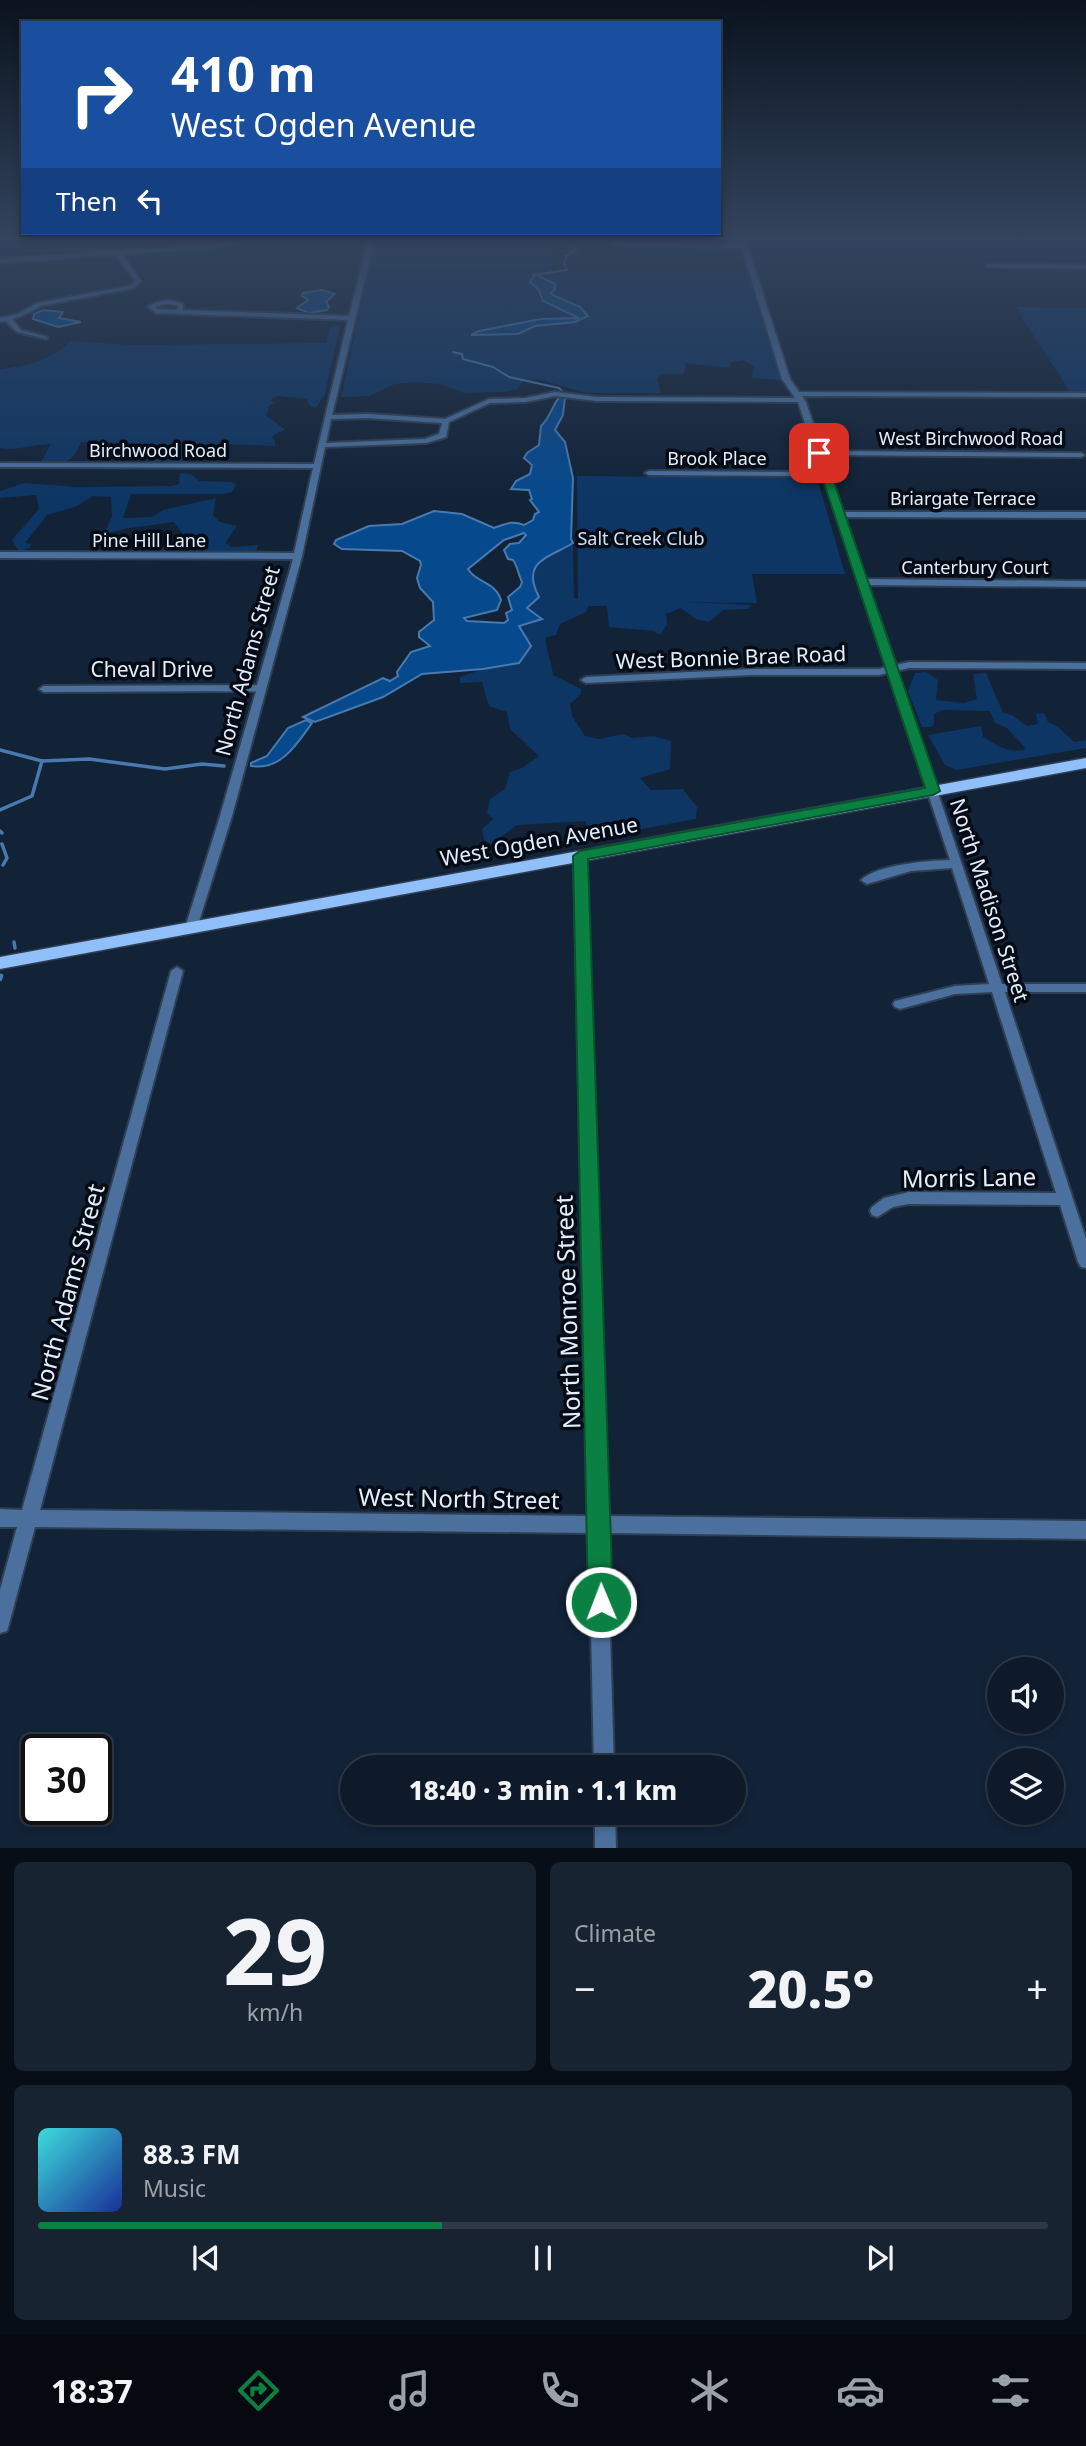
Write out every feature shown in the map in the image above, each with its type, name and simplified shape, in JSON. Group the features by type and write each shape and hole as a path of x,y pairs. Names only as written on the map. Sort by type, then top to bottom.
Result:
{"main road":[{"name":"West Ogden Avenue","path":"0,963 1086,763"}],"street":[{"path":"11,324 19,331 45,338"},
{"name":"North Adams Street","path":"191,928 298,556 349,324"},
{"name":"North Madison Street","path":"769,324 786,379 798,397 864,582 1086,1262"},
{"path":"328,417 394,417 446,421 489,401 525,400 555,394 597,399 1086,395"},
{"path":"322,445 426,440 443,435 446,421"},
{"name":"West Birchwood Road","path":"819,453 1081,455"},
{"name":"Birchwood Road","path":"0,465 316,466"},
{"name":"Brook Place","path":"649,473 826,474"},
{"name":"Briargate Terrace","path":"839,514 1086,515"},
{"name":"Pine Hill Lane","path":"0,555 298,556"},
{"name":"Canterbury Court","path":"864,582 1086,584"},
{"name":"West Bonnie Brae Road","path":"586,680 752,672 879,672 909,665 1086,666"},
{"name":"Cheval Drive","path":"44,689 261,688"},
{"name":"North Monroe Street","path":"580,856 604,1755"},
{"path":"867,880 892,870 955,864"},
{"name":"North Adams Street","path":"0,1624 177,971"},
{"path":"900,1004 954,990 995,987 1086,988"},
{"name":"Morris Lane","path":"877,1211 889,1202 909,1198 1065,1199"},
{"name":"West North Street","path":"0,1518 1086,1530"},
{"path":"605,1825 606,1847"}],"green space":[{"path":"357,324 765,324 781,380 752,378 754,367 744,360 731,362 729,368 685,363 685,371 682,374 660,374 657,379 661,393 587,393 538,379 523,382 517,389 505,392 465,393 439,384 416,382 395,384 369,396 341,397"},
{"path":"1026,324 1086,324 1086,393 1071,393"},
{"path":"330,326 340,326 325,393 316,408 310,406 307,399 277,396 270,400 274,403 269,406 266,416 285,429 271,437 275,446 220,444 209,454 193,452 187,462 153,462 143,458 146,451 135,451 129,443 81,442 71,459 56,462 41,462 51,444 0,448 0,369 38,361 71,341 131,345 326,343"},
{"path":"180,473 191,474 199,481 232,482 236,485 232,492 223,494 131,494 123,518 152,517 163,510 216,498 213,515 220,522 237,526 225,543 232,547 258,545 256,552 143,552 151,543 168,548 183,544 182,533 174,522 123,529 103,535 97,532 107,528 112,516 111,497 93,496 77,506 47,515 25,543 31,544 29,548 19,551 12,540 39,509 36,495 0,498 0,491 24,483 77,487 172,486 179,484"},
{"name":"Salt Creek Club","path":"577,476 817,478 845,574 752,574 757,603 685,602 751,605 747,609 723,610 709,622 696,619 681,608 666,614 667,625 660,635 654,631 609,627 607,606 588,606 586,612 560,624 556,635 546,637 553,675 581,689 581,694 570,704 572,716 585,736 598,739 623,734 633,738 654,736 671,741 670,769 640,778 651,790 683,789 697,807 696,819 586,839 586,821 517,825 491,844 484,840 482,829 493,819 487,813 490,799 505,789 510,772 522,768 539,756 510,729 507,712 489,706 482,682 460,683 460,677 483,669 519,663 528,640 519,626 534,623 540,616 527,608 539,597 534,585 535,568 547,557 573,543 574,598 578,599"},
{"path":"926,672 938,680 936,700 964,703 977,699 973,674 986,673 1003,713 1012,715 1027,726 1038,724 1036,714 1044,713 1048,722 1057,726 1074,742 1086,740 1086,748 956,770 945,765 928,735 981,726 983,737 999,746 1009,750 1026,749 1007,728 995,723 990,711 942,710 934,714 934,724 931,727 922,727 908,691 915,673"}],"shaded area":[{"path":"514,324 553,324 535,326 518,334 471,335"},
{"path":"560,396 565,397 563,415 555,430 565,442 573,478 573,543 547,557 535,568 534,585 539,597 527,608 542,619 519,626 531,646 519,663 422,674 383,697 315,722 303,717 383,678 390,681 398,676 397,672 411,652 430,646 419,637 419,632 434,620 433,602 420,588 417,578 420,561 402,551 342,549 334,544 336,540 369,526 402,524 434,511 462,514 494,528 512,523 524,525 533,520 539,512 530,500 529,490 511,489 516,481 530,474 532,465 524,458 539,445 541,426","holes":["524,533 526,535 519,543 510,544 504,550 508,559 515,563 522,582 508,597 512,610 506,613 508,620 504,623 467,621 464,618 497,610 501,600 495,590 468,569 504,540"]},
{"path":"306,720 312,723 280,760 262,766 251,766 251,763 267,756 288,728"}],"waterway":[{"path":"453,352 462,354 463,359 493,367 509,377 559,388 563,392 562,397"},
{"path":"0,750 42,761"},
{"path":"42,761 89,759 165,769 202,764 224,766"},
{"path":"0,810 32,796 42,761"},
{"path":"2,844 7,858 3,865"},
{"path":"14,942 15,948"}],"route":[{"path":"601,1602 580,856 933,791 819,453"}]}
